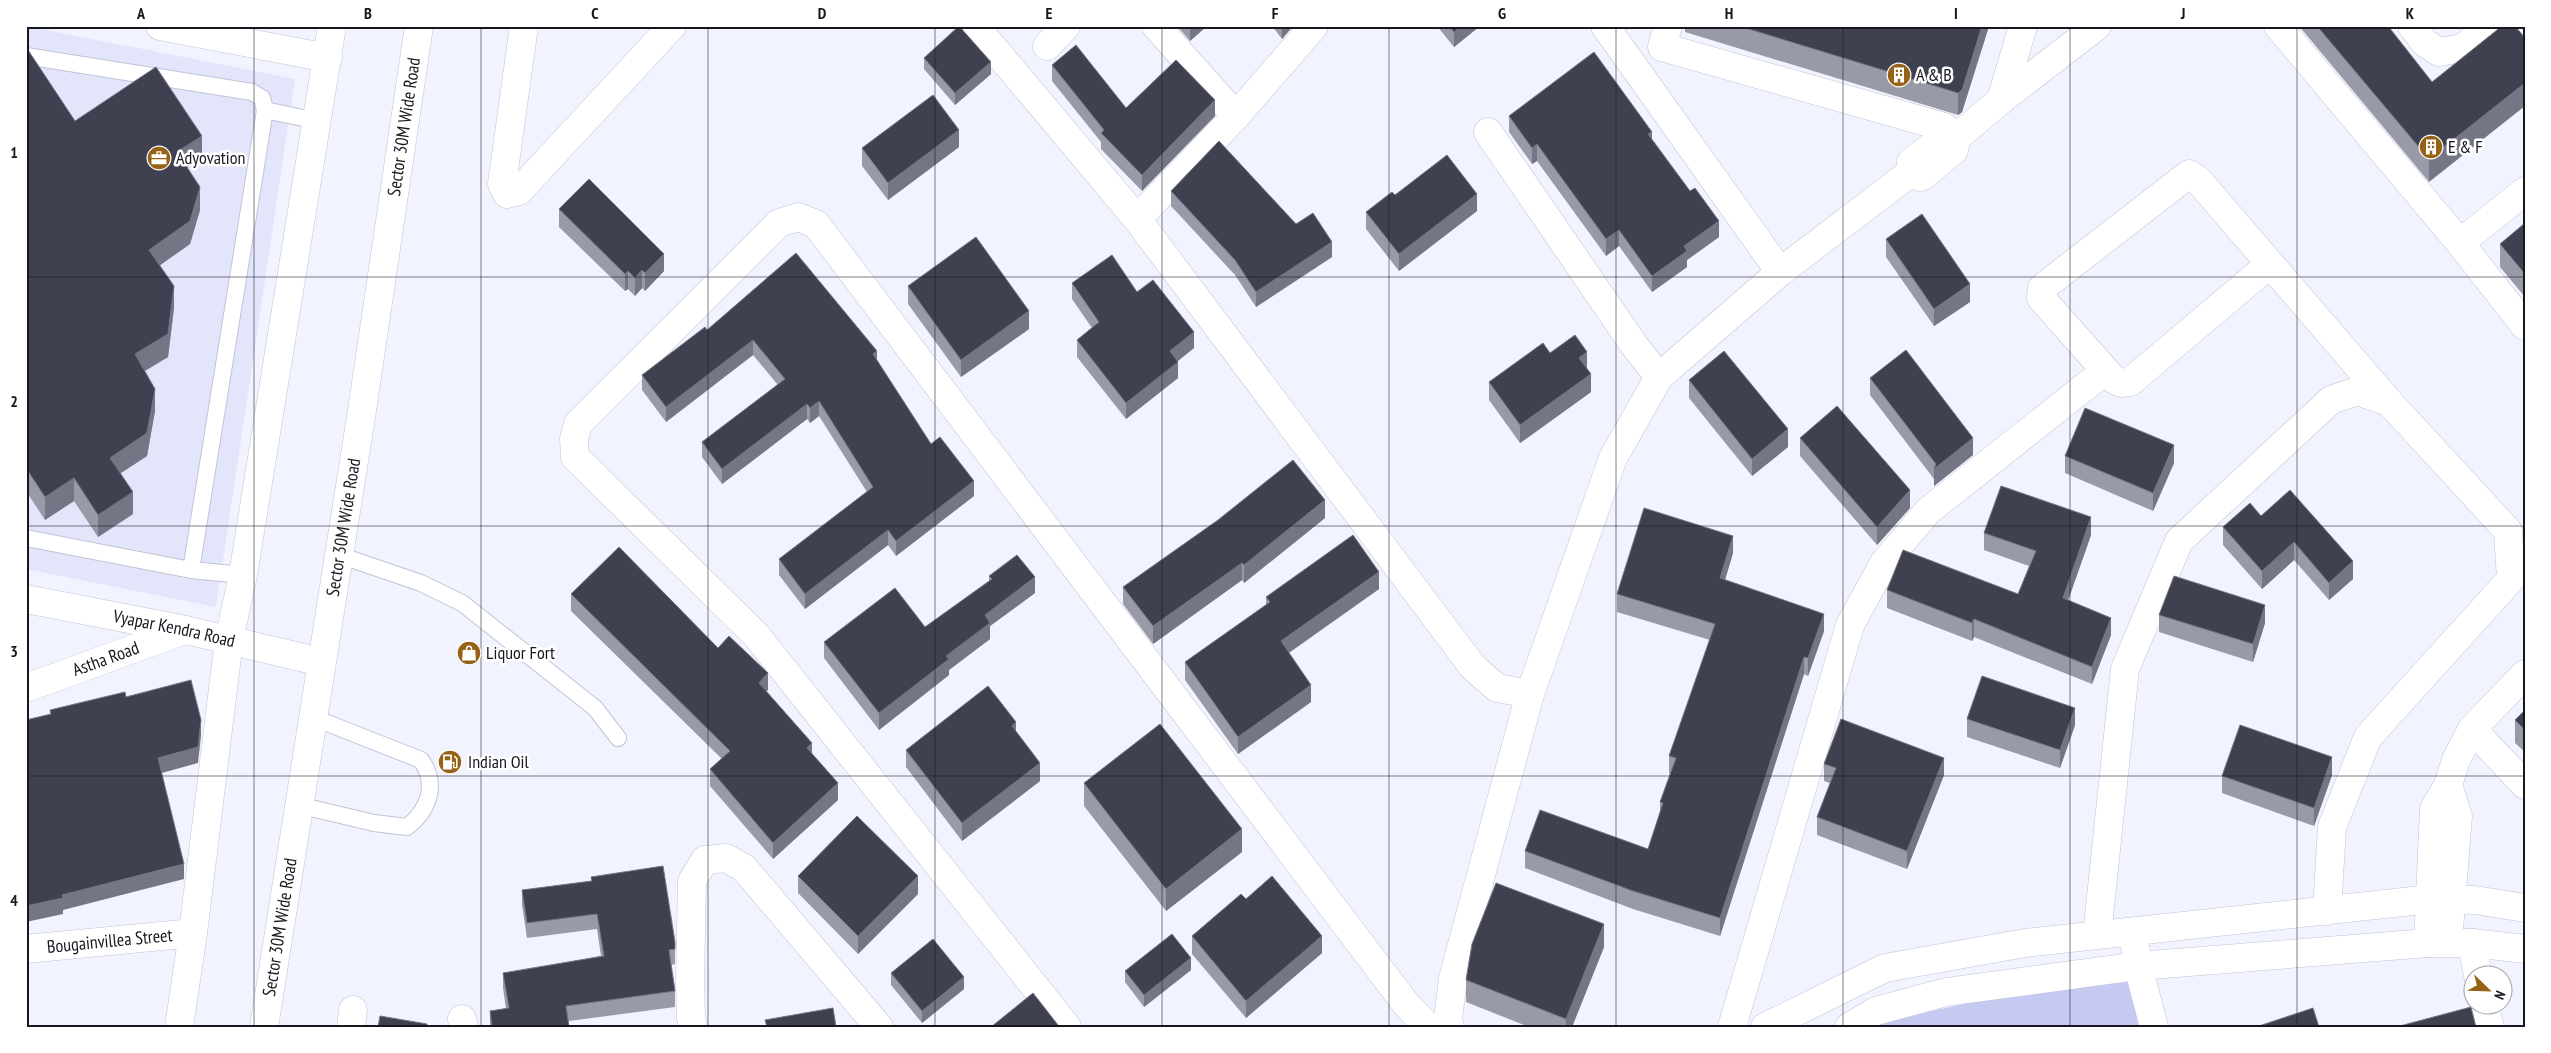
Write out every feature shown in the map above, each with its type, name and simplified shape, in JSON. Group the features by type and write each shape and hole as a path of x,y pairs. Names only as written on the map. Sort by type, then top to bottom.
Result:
{"street":[{"path":"160,26 328,58"},
{"path":"179,1027 194,933 229,640 243,575 332,26"},
{"name":"Sector 30M Wide Road","path":"264,1027 339,555 419,26"},
{"path":"524,26 502,184 507,194 519,191 672,26"},
{"path":"975,26 1137,219 1473,667 1497,688 1530,694"},
{"path":"1047,46 1066,26"},
{"path":"1156,26 1236,116"},
{"path":"1137,219 1236,116 1314,26"},
{"path":"1605,26 1780,272"},
{"path":"1668,26 1662,47 1944,127 1956,138"},
{"path":"2001,100 2023,26"},
{"path":"1450,1027 1448,1019 1453,978 1530,694 1613,458 1659,377 1780,272 1914,170 1920,177 1923,176 1954,150 1956,138 2001,100 2097,26"},
{"path":"2278,26 2460,243 2525,326"},
{"path":"2412,26 2425,43 2440,52 2462,48 2489,26"},
{"path":"1488,132 1634,345 1659,377"},
{"path":"2270,264 2130,382 2121,383 2112,379 2041,298 2042,288 2189,174 2198,180 2389,402 2508,531 2511,579 2368,737 2332,826 2327,910"},
{"path":"2460,243 2525,190"},
{"path":"1067,1027 756,635 575,457 574,439 578,424 779,223 798,218 816,224 1406,1004 1428,1027"},
{"path":"1732,1027 1850,625 1884,563 1928,511 2105,371"},
{"path":"2097,936 2125,669 2179,541 2331,400 2356,391 2389,402"},
{"name":"Vyapar Kendra Road","path":"26,599 186,630 321,662"},
{"name":"Astha Road","path":"26,688 186,630"},
{"path":"2469,966 2449,943 2441,900 2434,809 2448,785 2456,760 2472,729 2525,674"},
{"path":"2472,729 2525,785"},
{"path":"693,1027 690,1000 692,880 705,860 726,858 744,868 880,1027"},
{"path":"1765,1027 1885,968 2025,943 2327,910 2441,900 2475,900 2525,908"},
{"path":"2133,932 2138,966 2154,1027"},
{"name":"Bougainvillea Street","path":"26,949 194,933"},
{"path":"1849,1027 1876,1011 1946,992 2138,966 2449,943 2525,950"}],"lane":[{"path":"26,56 252,92 262,98 264,110 191,570"},
{"path":"264,110 317,121"},
{"path":"26,538 191,570 243,575"},
{"path":"339,555 421,583 462,603 595,708 618,738"},
{"path":"298,805 374,823 407,827 415,821 426,803 431,786 430,772 421,760 312,718"}],"shaded area":[{"path":"26,26 295,79 216,607 26,569"},
{"path":"2138,966 2147,1027 1858,1027"}],"building":[{"path":"959,26 991,62 955,93 924,58"},
{"path":"1449,26 1461,26 1454,32"},
{"path":"1739,26 1982,26 1962,90 1958,93"},
{"name":"E & F","path":"2317,26 2388,26 2432,82 2502,26 2515,26 2525,38 2525,83 2429,159"},
{"path":"1076,45 1126,108 1176,60 1215,100 1142,175 1101,133 1104,130 1052,65"},
{"path":"28,50 75,121 156,67 202,136 177,152 200,187 190,221 149,250 174,286 168,334 135,354 155,389 147,433 110,458 133,492 98,515 74,478 45,497 26,468 26,51"},
{"path":"1594,52 1652,132 1648,134 1690,191 1695,188 1719,221 1684,246 1687,251 1652,276 1619,230 1606,239 1537,144 1532,148 1509,116"},
{"path":"933,95 959,130 888,183 862,148"},
{"path":"1219,141 1296,224 1313,213 1332,242 1256,292 1235,260 1171,191"},
{"path":"1447,155 1477,194 1399,254 1366,212 1392,192 1395,195"},
{"path":"589,179 664,254 645,273 642,270 635,278 628,271 625,274 559,209"},
{"path":"1922,214 1970,284 1934,309 1886,239"},
{"path":"2525,223 2525,274 2500,244"},
{"path":"976,237 1029,311 961,360 908,286"},
{"path":"796,253 877,351 873,354 931,444 940,437 974,481 896,541 888,530 805,594 779,559 873,487 819,401 810,408 807,404 722,469 702,442 785,379 753,340 666,407 642,375 705,327 707,330"},
{"path":"1112,255 1137,292 1153,280 1194,332 1170,351 1178,362 1126,403 1077,340 1099,322 1072,283"},
{"path":"1575,335 1587,352 1579,358 1591,374 1520,425 1489,382 1543,343 1550,353"},
{"path":"1906,350 1973,438 1934,469 1936,464 1870,378"},
{"path":"1724,351 1788,429 1752,459 1689,380"},
{"path":"1837,406 1910,490 1877,527 1800,438"},
{"path":"2085,408 2174,445 2153,493 2065,456"},
{"path":"1293,460 1325,500 1244,565 1242,563 1153,626 1123,587 1218,520"},
{"path":"2001,486 2091,517 2063,598 2111,618 2092,667 1974,619 1972,623 1887,590 1903,550 2018,594 2036,551 1984,533"},
{"path":"2290,490 2353,561 2329,583 2294,542 2262,571 2223,527 2250,503 2261,516"},
{"path":"1644,508 1733,536 1720,578 1824,614 1808,658 1804,657 1720,918 1633,891 1525,851 1540,810 1648,849 1663,803 1660,802 1676,758 1669,756 1715,624 1617,594"},
{"path":"1353,535 1379,572 1281,641 1311,685 1238,737 1185,662 1270,602 1266,597"},
{"path":"619,547 718,648 729,636 768,673 759,683 812,743 807,748 838,783 773,843 710,769 730,751 571,594"},
{"path":"1017,555 1035,577 985,615 990,623 946,656 949,659 879,713 824,642 895,588 925,627 992,579 989,576"},
{"path":"2174,576 2265,605 2253,644 2159,615"},
{"path":"1982,676 2075,708 2060,750 1967,719"},
{"path":"191,680 201,720 198,747 158,758 184,864 62,895 63,898 26,906 26,720 51,714 50,710 125,692 126,697"},
{"path":"988,686 1016,722 1012,726 1040,763 962,823 906,750"},
{"path":"2525,710 2525,730 2515,720"},
{"path":"1841,719 1944,758 1907,851 1817,817 1836,768 1824,764"},
{"path":"1160,724 1242,829 1166,889 1084,783"},
{"path":"2240,725 2332,757 2314,808 2222,776"},
{"path":"857,816 918,876 858,936 798,876"},
{"path":"663,866 675,942 675,949 669,950 675,991 566,1006 569,1027 492,1027 490,1011 509,1008 503,973 604,956 597,914 527,923 522,890 592,881 591,877"},
{"path":"1272,876 1322,936 1246,1001 1192,936 1241,894 1246,899"},
{"path":"1496,883 1604,924 1566,1019 1466,980 1472,944"},
{"path":"1172,934 1191,958 1144,995 1125,971"},
{"path":"933,939 964,977 922,1011 891,973"},
{"path":"1033,993 1058,1025 1056,1027 991,1027"},
{"path":"833,1008 836,1027 767,1027 765,1020"},
{"path":"2313,1008 2319,1027 2256,1027"},
{"path":"2464,1009 2464,1016 2473,1016 2476,1027 2396,1027"},
{"path":"380,1016 427,1024 427,1027 378,1027"}],"place":[{"name":"A & B","path":"1899,75"},
{"name":"E & F","path":"2431,147"},
{"name":"Adyovation","path":"159,158"},
{"name":"Liquor Fort","path":"469,653"},
{"name":"Indian Oil","path":"450,762"}]}
